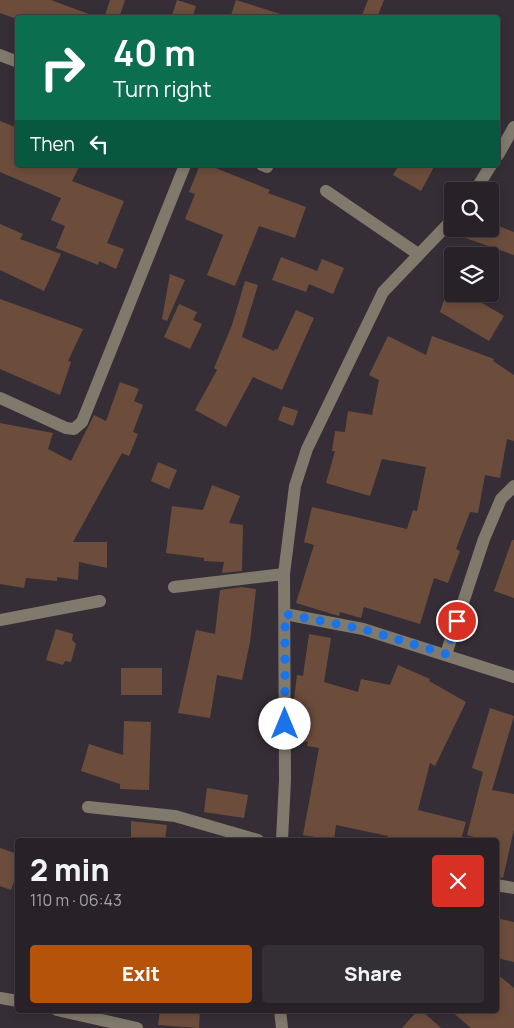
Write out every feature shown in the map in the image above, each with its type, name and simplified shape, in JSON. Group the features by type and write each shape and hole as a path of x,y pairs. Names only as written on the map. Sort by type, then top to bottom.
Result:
{"street":[{"path":"0,55 15,61"},
{"path":"500,151 514,127"},
{"path":"0,398 66,428 74,429 82,422 184,167"},
{"path":"481,182 490,167"},
{"path":"326,191 418,254"},
{"path":"282,838 285,780 284,574 295,486 307,449 383,292 444,228"},
{"path":"446,654 484,539 501,499 514,486"},
{"path":"174,587 284,574"},
{"path":"0,620 100,601"},
{"path":"285,614 363,629 514,677"},
{"path":"88,807 175,816 251,838"},
{"path":"499,886 514,888"},
{"path":"0,998 15,1000"},
{"path":"70,1013 137,1028"},
{"path":"280,1013 282,1028"}],"building":[{"path":"0,0 51,0 91,15 15,15 14,18 0,13"},
{"path":"110,0 125,0 120,15 105,15"},
{"path":"177,0 196,6 193,15 172,15"},
{"path":"236,0 284,15 231,15"},
{"path":"368,0 384,0 378,15 362,15"},
{"path":"0,121 15,127 15,167 79,167 72,181 124,201 107,243 124,249 116,269 99,261 98,265 56,248 65,226 51,220 61,198 0,172"},
{"path":"199,167 213,167 270,190 268,193 306,207 295,238 259,226 235,286 207,275 223,235 185,219 195,194 189,192"},
{"path":"398,167 434,167 421,191 393,175"},
{"path":"0,224 23,234 20,239 61,254 44,291 0,270"},
{"path":"499,226 514,232 514,255 499,250 499,247 491,247 462,237 499,237"},
{"path":"281,257 317,271 322,259 344,268 333,294 309,284 306,292 272,280"},
{"path":"170,274 185,280 167,321 162,319"},
{"path":"245,281 258,285 242,337 274,351 275,349 277,350 296,310 314,318 282,390 253,377 226,427 195,410 217,370 214,368 232,325"},
{"path":"0,299 83,329 68,361 71,362 60,395 0,369"},
{"path":"444,300 444,302 480,302 504,316 489,341 440,312"},
{"path":"179,304 197,312 193,320 202,324 190,349 164,337"},
{"path":"388,336 426,355 432,336 494,359 493,361 514,375 514,441 507,439 500,478 485,475 478,513 470,512 456,549 460,551 448,583 434,578 420,624 364,607 361,618 340,612 339,616 296,603 314,545 304,542 312,507 407,529 413,510 417,511 426,467 382,459 370,496 326,483 335,451 332,451 335,431 345,432 348,411 372,415 379,380 369,375"},
{"path":"120,382 139,389 134,401 143,405 133,432 138,434 129,456 122,453 73,542 107,542 107,568 79,562 78,580 57,577 57,581 26,578 24,588 0,584 0,423 53,433 48,449 71,461 94,415 106,421"},
{"path":"283,406 298,411 293,426 278,420"},
{"path":"158,462 177,470 169,489 151,481"},
{"path":"212,485 240,496 229,523 243,525 242,571 222,573 224,562 204,561 204,558 166,553 172,506 203,510"},
{"path":"512,540 514,540 514,598 494,591"},
{"path":"241,587 256,589 250,642 242,680 217,675 210,718 178,713 196,630 215,634 220,590"},
{"path":"56,629 73,634 72,640 76,644 71,662 65,661 63,665 46,660"},
{"path":"309,634 331,638 324,682 358,692 361,679 390,685 398,665 430,679 429,681 466,702 435,766 430,763 418,810 466,822 462,838 388,838 388,836 336,825 334,838 303,835 319,748 307,746 308,742 293,740 296,708 293,707 297,675 303,676"},
{"path":"121,668 162,668 162,695 121,695"},
{"path":"490,708 514,716 492,790 514,794 514,829 503,878 499,877 499,838 478,838 467,835 483,772 472,768"},
{"path":"124,721 151,722 149,790 120,789 120,784 81,771 89,744 123,755"},
{"path":"207,788 248,795 244,818 204,812"},
{"path":"131,821 167,825 165,838 131,838"},
{"path":"0,848 15,853 15,879 11,890 0,886"},
{"path":"499,919 514,922 514,962 499,959"},
{"path":"499,976 514,988 514,1028 471,1028 454,1013 499,1013"},
{"path":"160,1013 200,1013 199,1028 158,1025"},
{"path":"415,1013 424,1013 441,1028 402,1028"}],"route":[{"path":"285,724 285,614 363,629 446,654 457,621"}]}
